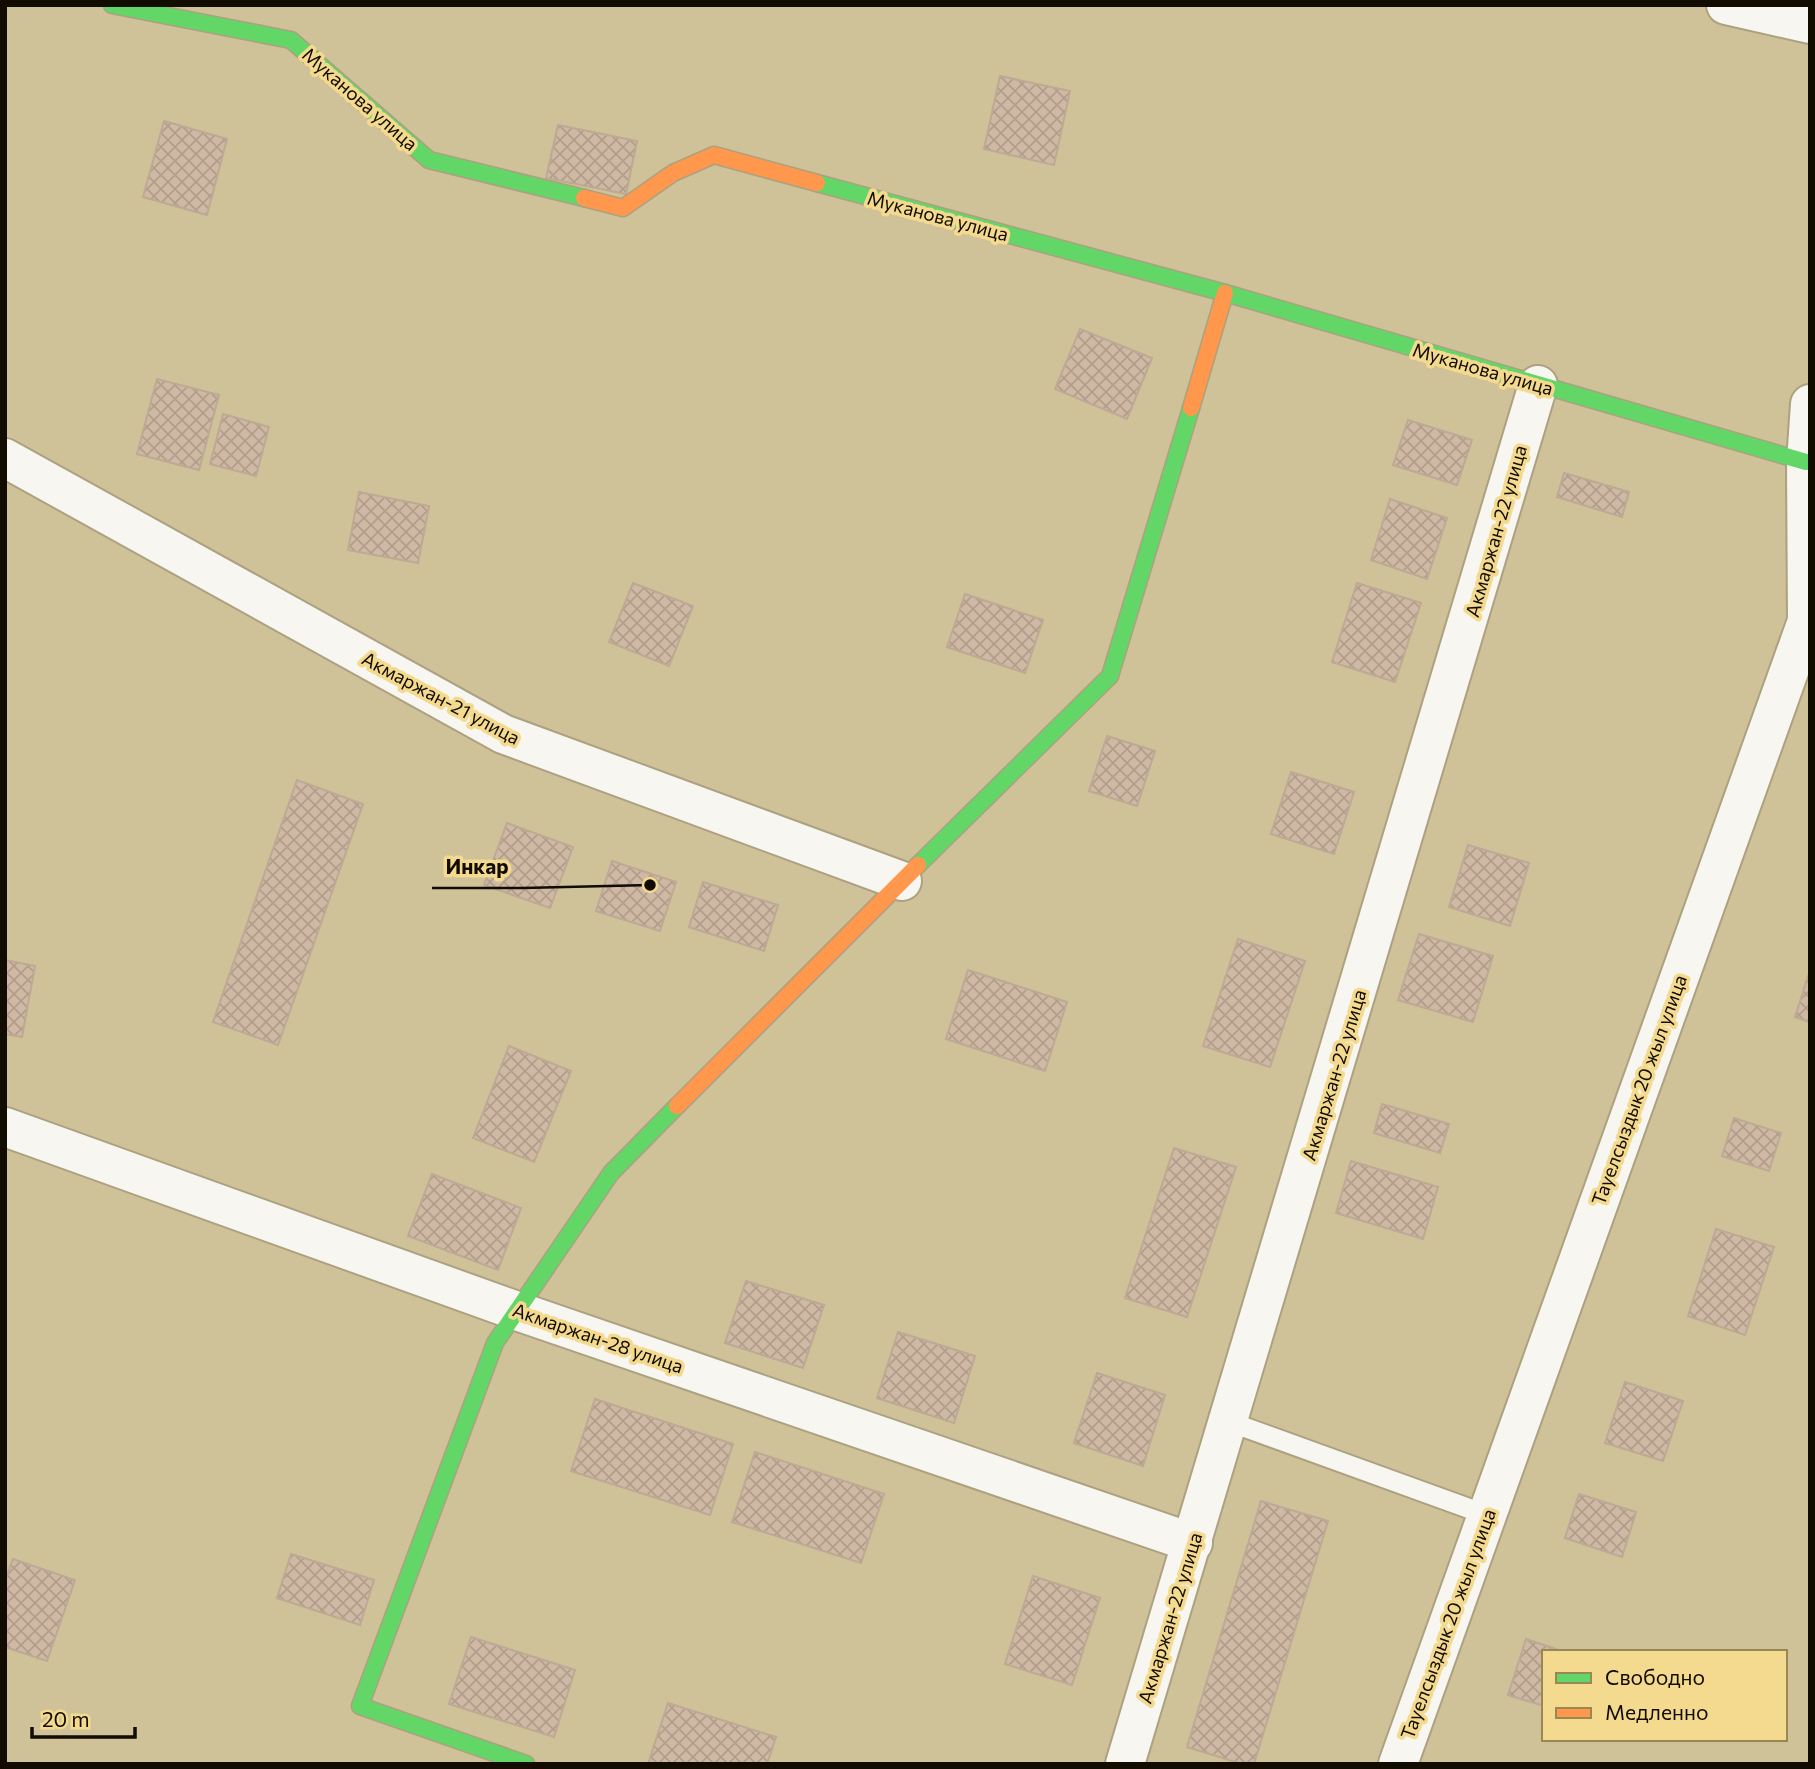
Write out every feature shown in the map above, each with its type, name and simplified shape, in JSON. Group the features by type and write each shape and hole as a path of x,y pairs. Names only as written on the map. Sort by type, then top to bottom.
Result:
{"street":[{"name":"Муканова улица","path":"112,5 291,40 429,160 624,208 673,173 714,155 1224,293 1806,462"},
{"path":"1726,5 1810,24"},
{"path":"526,1764 360,1706 495,1343 611,1173 1110,676 1224,293"},
{"name":"Акмаржан-22 улица","path":"1125,1764 1194,1543 1463,645 1538,385"},
{"name":"Тауелсыздык 20 жыл улица","path":"1398,1764 1808,622 1806,462 1810,404"},
{"name":"Акмаржан-21 улица","path":"5,458 503,734 902,881"},
{"name":"Акмаржан-28 улица","path":"5,1127 517,1311 1194,1543"}],"lane":[{"path":"1230,1422 1487,1515"}],"building":[{"path":"1000,76 1070,91 1054,165 984,149"},
{"path":"164,121 227,139 207,215 143,197"},
{"path":"558,125 637,141 626,194 546,178"},
{"path":"1080,329 1152,358 1127,419 1055,389"},
{"path":"157,379 219,395 199,470 137,454"},
{"path":"223,414 269,427 256,476 210,464"},
{"path":"1408,420 1472,440 1457,485 1393,465"},
{"path":"1564,473 1629,492 1622,517 1557,497"},
{"path":"359,492 429,506 418,563 348,550"},
{"path":"1390,499 1447,518 1427,579 1371,560"},
{"path":"633,583 693,606 669,666 609,642"},
{"path":"1357,583 1421,603 1395,682 1332,662"},
{"path":"965,594 1043,620 1025,673 947,647"},
{"path":"1107,736 1155,751 1137,806 1089,791"},
{"path":"1291,772 1354,792 1334,854 1271,834"},
{"path":"297,780 363,804 278,1045 213,1022"},
{"path":"507,823 573,847 550,908 484,885"},
{"path":"1468,845 1529,863 1510,926 1449,907"},
{"path":"612,861 676,882 660,931 596,911"},
{"path":"703,882 778,905 764,951 689,927"},
{"path":"1419,934 1493,956 1473,1022 1398,1000"},
{"path":"1238,939 1305,961 1270,1067 1203,1046"},
{"path":"5,960 35,966 22,1037 5,1034"},
{"path":"968,970 1067,1002 1045,1071 946,1039"},
{"path":"1810,970 1810,1022 1795,1017"},
{"path":"509,1046 571,1071 534,1162 473,1138"},
{"path":"1382,1104 1449,1124 1440,1153 1374,1133"},
{"path":"1734,1118 1781,1133 1769,1171 1722,1156"},
{"path":"1174,1148 1236,1167 1187,1317 1125,1298"},
{"path":"1351,1161 1438,1187 1423,1239 1336,1213"},
{"path":"432,1174 521,1208 498,1270 408,1236"},
{"path":"1716,1229 1774,1247 1745,1335 1688,1316"},
{"path":"746,1281 824,1305 803,1368 725,1343"},
{"path":"898,1332 975,1356 954,1423 877,1398"},
{"path":"1097,1373 1165,1395 1143,1466 1074,1443"},
{"path":"1625,1382 1683,1401 1663,1461 1605,1443"},
{"path":"595,1399 733,1444 710,1515 571,1471"},
{"path":"755,1452 884,1494 861,1563 732,1522"},
{"path":"1579,1494 1636,1512 1622,1557 1565,1538"},
{"path":"1261,1501 1328,1521 1254,1764 1242,1764 1187,1747"},
{"path":"291,1554 374,1580 360,1625 277,1598"},
{"path":"13,1559 75,1580 47,1661 5,1647 5,1581"},
{"path":"1033,1576 1100,1598 1072,1685 1005,1664"},
{"path":"471,1637 575,1670 554,1737 449,1704"},
{"path":"1526,1639 1559,1650 1542,1650 1542,1705 1508,1695"},
{"path":"668,1703 776,1737 767,1764 648,1764"}],"traffic: fast":[{"path":"112,5 291,40 429,160 584,198"},
{"path":"817,183 1225,293 1806,462"},
{"path":"918,865 1110,676 1191,408"},
{"path":"526,1764 360,1706 495,1343 611,1173 677,1106"}],"traffic: slow":[{"path":"584,198 623,208 673,173 714,155 817,183"},
{"path":"1191,408 1225,293"},
{"path":"677,1106 918,865"}],"place":[{"name":"Инкар","path":"650,885"}]}
